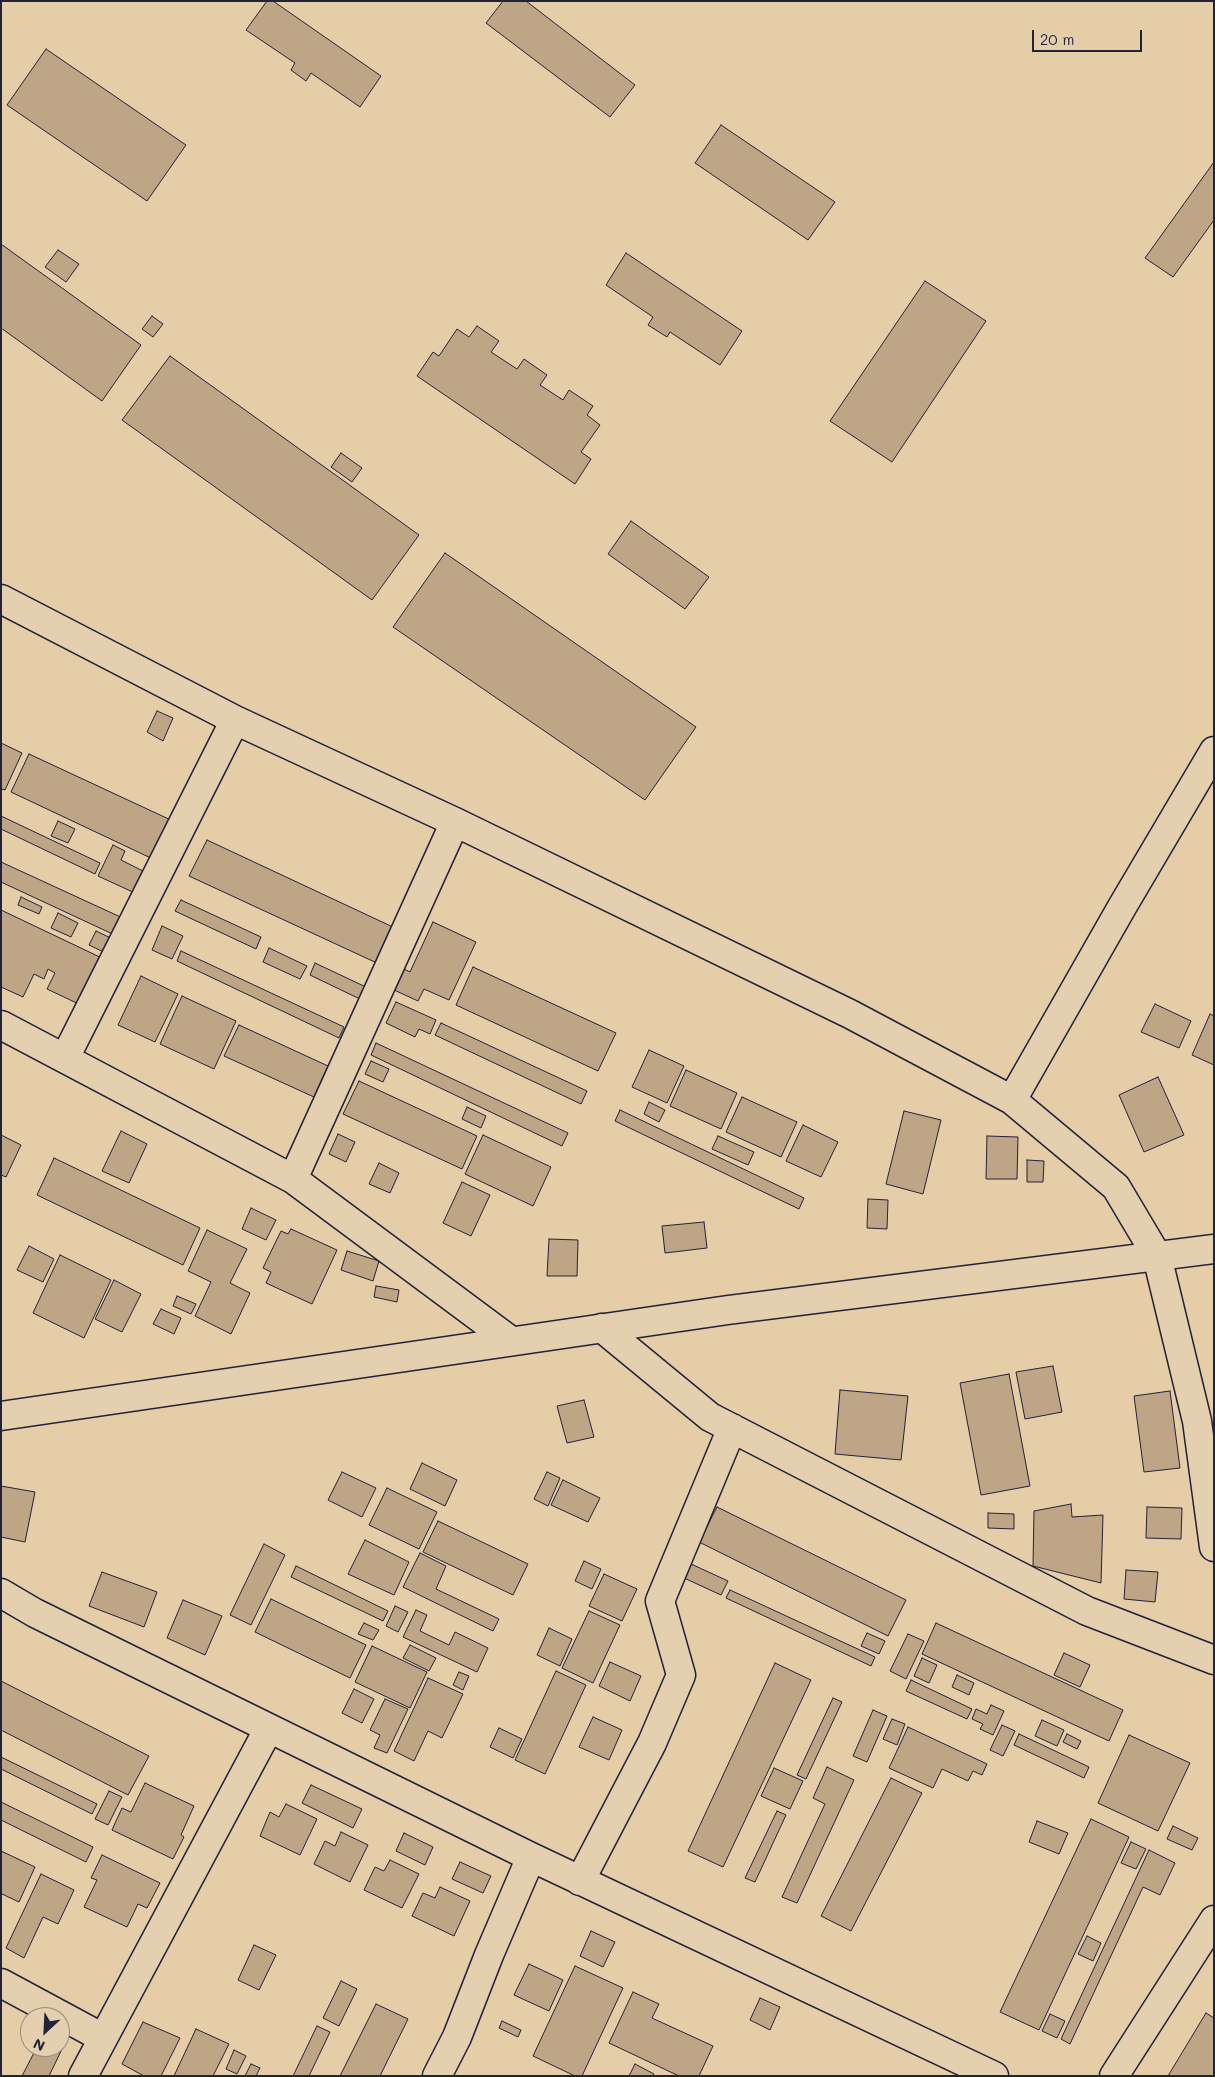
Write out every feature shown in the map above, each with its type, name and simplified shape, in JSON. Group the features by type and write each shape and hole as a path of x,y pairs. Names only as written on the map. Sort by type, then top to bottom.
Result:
{"street":[{"path":"1,599 235,720 455,822 850,1014 1012,1100 1116,1186 1157,1256 1197,1421 1214,1547"},
{"path":"65,1058 235,720"},
{"path":"1012,1100 1214,751"},
{"path":"293,1179 455,822"},
{"path":"1,1025 293,1179 510,1341"},
{"path":"1,1416 728,1310 1214,1249"},
{"path":"602,1328 710,1417 1087,1611 1214,1660"},
{"path":"580,1881 652,1743 682,1675 660,1601 732,1428"},
{"path":"1,1593 35,1613 580,1881 994,2076"},
{"path":"83,2076 269,1728"},
{"path":"437,2076 456,2036 531,1857"},
{"path":"1114,2076 1214,1920"},
{"path":"1,1983 103,2038"}],"building":[{"path":"267,1 273,1 381,76 360,107 311,73 306,81 291,70 295,63 246,30"},
{"path":"503,1 526,1 635,85 610,117 486,23"},
{"path":"46,49 186,145 147,201 7,105"},
{"path":"721,125 835,202 808,240 695,163"},
{"path":"1214,162 1214,220 1173,277 1145,258"},
{"path":"1,244 141,345 102,401 1,328"},
{"path":"58,250 79,264 66,282 45,267"},
{"path":"626,253 742,331 720,365 670,332 667,337 648,325 653,317 606,285"},
{"path":"925,281 986,321 892,462 830,421"},
{"path":"152,316 163,324 153,337 142,329"},
{"path":"477,326 499,341 491,352 517,369 524,359 547,375 540,385 563,400 569,390 593,406 587,415 600,425 581,452 591,459 575,484 417,376 433,352 439,356 457,329 469,337"},
{"path":"170,356 419,535 372,600 122,420"},
{"path":"341,453 362,468 352,482 331,467"},
{"path":"631,521 709,577 685,609 608,554"},
{"path":"445,553 696,727 645,800 393,627"},
{"path":"157,711 173,718 163,741 147,732"},
{"path":"1,743 22,753 5,790 1,789"},
{"path":"29,754 173,821 155,860 11,792"},
{"path":"1,816 100,863 95,874 1,829"},
{"path":"58,821 75,829 68,843 51,836"},
{"path":"207,840 395,928 379,964 189,876"},
{"path":"113,845 125,851 121,860 147,873 137,894 98,876"},
{"path":"1,862 127,920 119,937 1,882"},
{"path":"21,897 42,907 39,914 18,905"},
{"path":"181,900 261,937 256,949 175,911"},
{"path":"1,910 106,960 85,1007 47,989 55,973 48,969 44,979 34,974 23,997 1,987"},
{"path":"58,913 78,923 71,937 51,928"},
{"path":"433,922 476,942 449,1000 424,989 418,1001 392,989 402,968 410,972"},
{"path":"162,926 183,936 172,959 152,950"},
{"path":"96,931 119,942 112,956 89,945"},
{"path":"269,948 307,966 300,979 263,962"},
{"path":"181,951 344,1027 339,1038 177,961"},
{"path":"315,963 368,988 362,1000 310,975"},
{"path":"473,967 616,1033 598,1071 456,1005"},
{"path":"141,976 178,994 155,1042 118,1025"},
{"path":"182,996 236,1021 214,1069 160,1044"},
{"path":"396,1002 436,1020 430,1034 419,1029 415,1037 386,1023"},
{"path":"1155,1004 1191,1021 1179,1048 1141,1032"},
{"path":"1210,1014 1214,1016 1214,1065 1192,1055"},
{"path":"441,1023 587,1091 581,1104 435,1035"},
{"path":"239,1025 328,1066 314,1097 224,1056"},
{"path":"376,1043 568,1133 562,1146 371,1055"},
{"path":"649,1050 684,1066 667,1103 632,1087"},
{"path":"371,1061 389,1069 383,1082 365,1074"},
{"path":"686,1070 737,1093 721,1129 670,1106"},
{"path":"1158,1077 1184,1135 1144,1152 1119,1095"},
{"path":"359,1081 477,1136 462,1169 343,1114"},
{"path":"742,1097 797,1122 781,1157 726,1132"},
{"path":"649,1102 665,1110 659,1122 644,1114"},
{"path":"467,1107 486,1116 481,1128 462,1119"},
{"path":"620,1110 804,1198 799,1209 615,1121"},
{"path":"904,1111 941,1120 923,1194 886,1184"},
{"path":"803,1125 838,1142 821,1177 786,1161"},
{"path":"121,1131 147,1144 129,1183 102,1171"},
{"path":"338,1134 355,1142 346,1162 329,1154"},
{"path":"1,1135 21,1145 6,1177 1,1175"},
{"path":"483,1135 551,1167 533,1206 465,1174"},
{"path":"718,1136 754,1152 748,1165 712,1149"},
{"path":"987,1136 1018,1137 1017,1179 986,1179"},
{"path":"54,1158 200,1228 183,1265 37,1195"},
{"path":"1027,1160 1044,1161 1043,1182 1027,1182"},
{"path":"379,1163 399,1173 390,1193 369,1184"},
{"path":"462,1182 490,1195 471,1236 443,1223"},
{"path":"868,1199 888,1200 887,1229 867,1228"},
{"path":"251,1208 276,1220 266,1240 242,1229"},
{"path":"704,1222 707,1248 665,1253 662,1226"},
{"path":"291,1229 337,1250 312,1304 266,1283 271,1272 263,1268 281,1231 288,1234"},
{"path":"207,1230 247,1249 230,1283 250,1293 231,1334 195,1316 211,1282 188,1271"},
{"path":"549,1239 578,1240 577,1276 547,1276"},
{"path":"29,1246 54,1259 43,1282 17,1270"},
{"path":"347,1251 379,1261 373,1281 341,1270"},
{"path":"60,1255 111,1280 84,1338 33,1313"},
{"path":"114,1280 141,1294 122,1332 95,1319"},
{"path":"376,1286 399,1290 397,1302 374,1297"},
{"path":"177,1296 196,1304 191,1314 173,1306"},
{"path":"161,1309 181,1318 174,1334 153,1324"},
{"path":"1053,1366 1062,1412 1025,1419 1016,1372"},
{"path":"1009,1374 1030,1486 981,1495 960,1383"},
{"path":"840,1390 908,1396 901,1460 835,1454"},
{"path":"1170,1391 1180,1468 1144,1472 1134,1396"},
{"path":"584,1400 594,1437 567,1443 557,1406"},
{"path":"422,1463 457,1480 445,1506 410,1489"},
{"path":"342,1472 376,1488 362,1517 328,1500"},
{"path":"547,1472 560,1478 548,1506 534,1499"},
{"path":"563,1480 600,1498 588,1522 551,1505"},
{"path":"1,1486 35,1492 25,1542 1,1537"},
{"path":"387,1488 437,1512 419,1549 369,1525"},
{"path":"1071,1504 1072,1517 1103,1515 1101,1583 1033,1566 1034,1511"},
{"path":"717,1507 906,1600 888,1636 699,1542"},
{"path":"1147,1507 1182,1508 1181,1539 1146,1538"},
{"path":"988,1513 1014,1514 1014,1529 988,1528"},
{"path":"438,1521 528,1564 513,1595 423,1552"},
{"path":"365,1540 409,1562 394,1595 348,1574"},
{"path":"264,1544 285,1555 251,1625 230,1615"},
{"path":"420,1553 446,1566 436,1589 499,1619 493,1631 403,1587"},
{"path":"584,1561 601,1569 592,1589 575,1581"},
{"path":"691,1564 728,1581 721,1595 684,1578"},
{"path":"296,1566 388,1611 383,1621 291,1577"},
{"path":"1126,1570 1158,1572 1155,1602 1124,1599"},
{"path":"102,1572 157,1592 144,1627 89,1606"},
{"path":"604,1574 637,1589 622,1621 589,1606"},
{"path":"730,1590 875,1657 871,1666 726,1598"},
{"path":"271,1599 366,1645 350,1678 255,1632"},
{"path":"183,1600 222,1616 205,1655 167,1638"},
{"path":"395,1606 408,1612 398,1632 386,1626"},
{"path":"416,1610 427,1615 420,1631 449,1645 455,1632 488,1648 477,1672 403,1637"},
{"path":"589,1611 620,1625 593,1683 562,1668"},
{"path":"364,1623 379,1630 373,1640 358,1634"},
{"path":"936,1623 1123,1710 1109,1741 922,1654"},
{"path":"549,1628 572,1639 560,1666 537,1655"},
{"path":"867,1633 885,1641 879,1654 861,1646"},
{"path":"908,1634 924,1641 906,1679 890,1671"},
{"path":"410,1645 436,1658 429,1671 403,1658"},
{"path":"372,1646 427,1672 410,1708 355,1682"},
{"path":"1064,1653 1090,1665 1080,1687 1054,1675"},
{"path":"922,1658 937,1665 929,1683 914,1676"},
{"path":"610,1662 641,1676 630,1701 599,1686"},
{"path":"775,1663 811,1680 723,1867 688,1851"},
{"path":"556,1671 586,1685 545,1774 515,1760"},
{"path":"459,1672 469,1676 463,1690 453,1685"},
{"path":"957,1675 974,1683 969,1695 952,1687"},
{"path":"428,1678 463,1694 442,1738 428,1731 414,1761 394,1751"},
{"path":"911,1680 972,1709 967,1719 906,1691"},
{"path":"1,1681 149,1756 128,1795 1,1730"},
{"path":"354,1689 374,1699 362,1723 342,1713"},
{"path":"833,1698 842,1702 806,1779 797,1775"},
{"path":"385,1699 408,1709 387,1753 374,1748 380,1735 370,1730"},
{"path":"991,1705 1004,1711 993,1735 980,1729 983,1724 972,1719 976,1709 987,1714"},
{"path":"873,1710 887,1716 867,1762 853,1756"},
{"path":"593,1717 622,1730 609,1760 579,1747"},
{"path":"892,1719 905,1724 897,1745 883,1739"},
{"path":"1042,1720 1064,1730 1057,1746 1035,1736"},
{"path":"1002,1725 1015,1731 1003,1756 990,1750"},
{"path":"908,1727 987,1764 982,1775 973,1771 968,1781 942,1769 933,1788 889,1768"},
{"path":"499,1728 522,1739 513,1758 490,1747"},
{"path":"1019,1734 1089,1767 1084,1778 1014,1745"},
{"path":"1067,1734 1081,1741 1077,1749 1063,1742"},
{"path":"1129,1735 1190,1763 1158,1831 1098,1803"},
{"path":"1,1757 97,1804 92,1814 1,1769"},
{"path":"827,1767 854,1780 797,1903 782,1897 825,1804 813,1798"},
{"path":"774,1768 803,1781 790,1809 761,1796"},
{"path":"891,1778 922,1793 851,1931 821,1916"},
{"path":"145,1783 194,1806 181,1835 184,1837 173,1859 112,1830 122,1808 131,1812"},
{"path":"311,1785 362,1809 353,1828 302,1803"},
{"path":"109,1791 122,1797 108,1825 95,1819"},
{"path":"1,1802 93,1847 86,1862 1,1820"},
{"path":"286,1804 317,1819 300,1855 260,1836 270,1812 279,1817"},
{"path":"777,1811 786,1815 755,1882 745,1878"},
{"path":"1091,1819 1129,1837 1039,2030 1000,2012"},
{"path":"1037,1821 1068,1833 1059,1854 1029,1842"},
{"path":"1173,1826 1198,1838 1192,1850 1167,1839"},
{"path":"341,1832 368,1845 350,1882 314,1864 325,1841 335,1846"},
{"path":"404,1833 433,1847 425,1865 396,1851"},
{"path":"1131,1842 1146,1849 1136,1869 1121,1863"},
{"path":"1149,1850 1175,1863 1160,1895 1143,1887 1070,2044 1061,2039"},
{"path":"1,1851 35,1867 19,1902 2,1894 1,1896"},
{"path":"102,1855 160,1883 147,1908 138,1904 127,1927 84,1907 97,1880 91,1878"},
{"path":"390,1860 419,1874 402,1908 364,1890 375,1867 384,1871"},
{"path":"460,1862 491,1876 483,1893 452,1879"},
{"path":"41,1874 74,1890 58,1924 43,1917 24,1958 6,1948"},
{"path":"440,1887 470,1901 454,1936 412,1916 423,1893 435,1898"},
{"path":"591,1931 615,1942 603,1967 580,1956"},
{"path":"1087,1936 1101,1943 1093,1961 1078,1954"},
{"path":"254,1945 276,1955 259,1990 238,1980"},
{"path":"529,1964 563,1980 549,2011 514,1995"},
{"path":"575,1966 623,1988 582,2076 575,2076 533,2056"},
{"path":"341,1981 357,1989 339,2026 323,2018"},
{"path":"633,1992 659,2004 652,2018 713,2046 699,2076 679,2076 609,2043"},
{"path":"760,1998 780,2007 770,2030 750,2020"},
{"path":"376,2004 408,2019 380,2076 340,2076"},
{"path":"1206,2013 1214,2018 1214,2076 1168,2076"},
{"path":"1050,2014 1065,2021 1057,2038 1042,2031"},
{"path":"502,2021 521,2030 518,2037 499,2028"},
{"path":"143,2022 180,2038 161,2076 144,2076 122,2064"},
{"path":"317,2026 330,2032 309,2076 293,2076"},
{"path":"196,2029 229,2044 213,2076 174,2076"},
{"path":"234,2050 246,2056 237,2074 226,2069"},
{"path":"32,2057 58,2057 49,2076 22,2076"},
{"path":"251,2064 260,2068 256,2076 245,2076"},
{"path":"635,2064 654,2074 653,2076 629,2076"}]}
